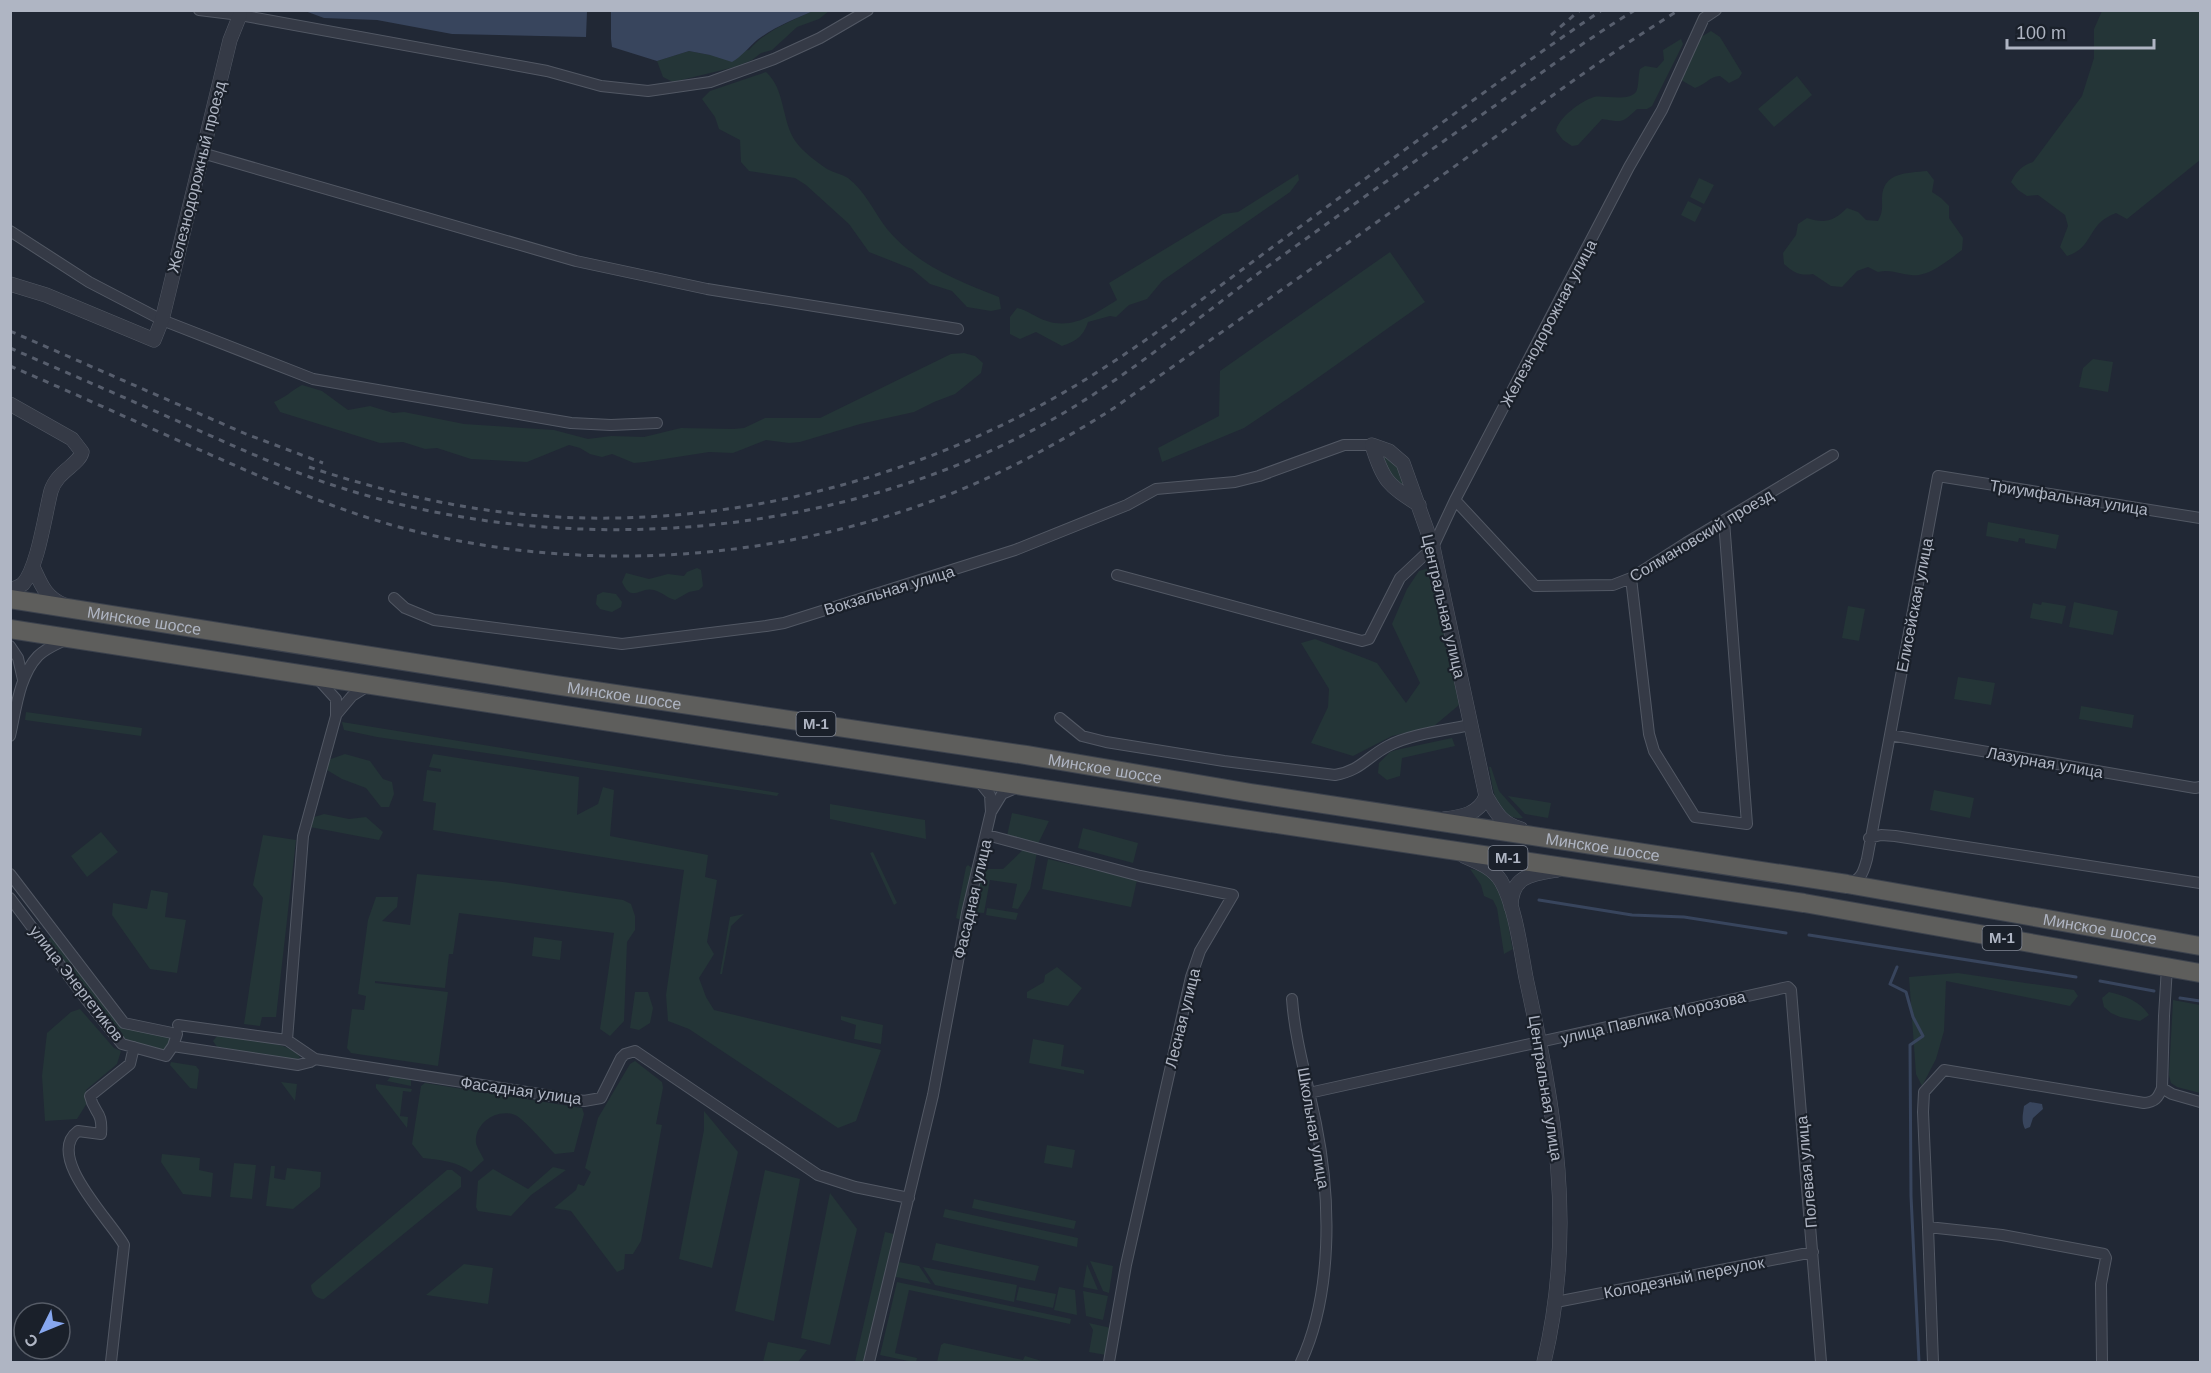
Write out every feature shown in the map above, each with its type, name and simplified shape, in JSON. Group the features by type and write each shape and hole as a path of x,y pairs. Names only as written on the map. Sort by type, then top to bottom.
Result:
{"highway":[{"name":"Минское шоссе","path":"10,599 544,684 1026,755 1425,820 1847,884 2200,946"},
{"name":"Минское шоссе","path":"10,629 977,779 1802,903 2200,973"}],"street":[{"path":"200,10 242,13 547,72 601,86 648,91 710,82 774,59 820,38 868,10"},
{"name":"Железнодорожная улица","path":"1433,547 1455,500 1666,100 1704,18 1716,10"},
{"name":"Железнодорожный проезд","path":"10,284 46,295 154,340 162,320 230,40 242,13"},
{"path":"201,153 576,261 707,289 958,329"},
{"path":"10,231 89,282 162,320 313,379 571,423 611,425 657,423"},
{"path":"10,404 72,439 82,452 79,459 62,472 52,487 33,567 23,583 10,590"},
{"name":"Вокзальная улица","path":"393,598 405,608 434,620 622,644 765,626 963,568 1015,550 1127,505 1156,489 1235,482 1259,476 1344,445 1372,445"},
{"path":"1372,445 1385,480 1419,505"},
{"name":"Центральная улица","path":"1372,445 1389,451 1403,463 1433,547 1486,796 1498,817 1509,826 1557,840"},
{"name":"Солмановский проезд","path":"1455,500 1535,586 1613,585 1631,579 1686,543 1833,455"},
{"name":"Триумфальная улица","path":"1938,476 2200,518"},
{"name":"Елисейская улица","path":"1867,859 1869,838 1938,476"},
{"path":"1631,579 1649,734 1654,751 1695,817 1747,824 1724,521"},
{"path":"1117,575 1366,641 1400,578 1433,547"},
{"path":"33,567 46,594 57,602 74,609"},
{"path":"10,736 23,680 40,655 68,638"},
{"path":"10,646 18,658 23,680"},
{"path":"10,874 124,1023 178,1030 215,1030 287,1040 303,836 336,716 336,699 316,676"},
{"path":"336,716 352,696 370,685"},
{"path":"1060,718 1082,736 1106,742 1224,761 1335,775 1348,773 1361,767 1388,746 1406,739 1471,725"},
{"name":"Лазурная улица","path":"1890,735 2195,788 2200,787"},
{"name":"Фасадная улица","path":"870,1362 940,1059 967,913 987,835 991,802 988,790 977,779"},
{"path":"991,812 1002,794 1023,786"},
{"path":"1425,820 1466,815 1478,809 1486,796"},
{"name":"Лесная улица","path":"987,835 1140,876 1233,895 1200,951 1191,977 1126,1265 1109,1362"},
{"path":"1869,838 1881,835 1895,836 2200,883"},
{"name":"Центральная улица","path":"1446,848 1490,868 1501,881 1511,909 1540,1043 1557,1145 1561,1185 1561,1247 1556,1302 1544,1362"},
{"path":"1847,884 1860,878 1867,859"},
{"path":"1867,859 1871,875 1890,891"},
{"path":"1511,909 1515,888 1522,878 1571,867"},
{"name":"улица Энергетиков","path":"10,897 122,1044 166,1056 173,1046"},
{"path":"1933,1362 1924,1092 1944,1070 2144,1103 2153,1102 2159,1097 2163,1088 2167,967"},
{"name":"улица Павлика Морозова","path":"1310,1093 1785,986"},
{"name":"Полевая улица","path":"1785,986 1791,990 1821,1362"},
{"name":"Школьная улица","path":"1292,999 1321,1153 1326,1193 1327,1232 1323,1276 1314,1328 1301,1362"},
{"path":"178,1030 173,1046 297,1065 315,1059"},
{"name":"Фасадная улица","path":"287,1040 315,1059 584,1101 601,1098 621,1058 635,1051 818,1175 855,1187 909,1198"},
{"path":"111,1362 124,1245 83,1189 68,1153 72,1136 78,1131 101,1134 101,1118 90,1096 130,1064 134,1047"},
{"path":"2163,1088 2172,1094 2200,1102"},
{"path":"1928,1227 2002,1235 2102,1253 2106,1258 2101,1284 2102,1362"},
{"name":"Колодезный переулок","path":"1556,1302 1813,1252"}],"shaded area":[{"path":"813,11 829,11 819,19 797,27 772,50 761,53 752,60 735,67 673,82 663,77 657,61 689,51 710,55 749,50 770,32"},
{"path":"2102,11 2200,11 2200,160 2127,219 2116,213 2106,218 2082,247 2067,256 2060,247 2068,226 2065,215 2038,195 2027,196 2011,182 2020,169 2033,162 2082,96 2094,58 2094,29"},
{"path":"1711,31 1720,37 1742,73 1739,78 1729,83 1720,76 1716,76 1695,88 1681,80 1701,37"},
{"path":"1681,39 1683,44 1652,106 1647,109 1637,109 1621,121 1602,119 1578,145 1572,146 1563,140 1556,131 1561,121 1571,111 1594,97 1632,95 1637,90 1640,69 1645,66 1657,68 1664,60 1663,50"},
{"path":"766,72 777,88 791,134 802,149 827,169 854,183 887,229 911,252 953,278 999,297 1001,309 991,311 967,307 952,291 930,284 912,269 869,252 849,224 806,185 795,178 749,171 741,162 740,140 719,129 715,117 702,99 710,91"},
{"path":"1797,76 1812,95 1774,127 1758,109"},
{"path":"1927,171 1934,180 1932,192 1949,206 1949,218 1963,238 1962,250 1945,263 1918,275 1891,271 1878,272 1868,267 1857,271 1842,287 1831,286 1813,274 1797,273 1784,264 1783,253 1796,235 1798,224 1807,218 1819,221 1829,220 1847,208 1858,212 1866,220 1878,221 1883,189 1887,183 1897,176"},
{"path":"1298,174 1299,180 1290,192 1162,281 1147,299 1129,305 1116,317 1110,316 1088,322 1084,331 1075,340 1062,346 1036,332 1020,339 1010,334 1010,317 1017,308 1043,320 1057,323 1075,322 1092,315 1117,300 1109,283 1223,214 1238,212"},
{"path":"1699,178 1714,185 1704,204 1690,197"},
{"path":"1688,201 1702,208 1695,222 1681,215"},
{"path":"1390,252 1425,302 1244,428 1162,462 1158,448 1219,416 1220,371"},
{"path":"964,353 975,356 983,363 981,373 955,394 914,412 860,424 800,442 766,440 733,453 709,452 634,463 612,454 602,457 590,454 569,445 527,462 471,459 437,448 425,449 403,442 380,443 280,412 274,402 302,385 322,391 348,410 370,406 393,413 404,412 464,424 554,430 588,439 611,436 644,437 681,428 744,428 765,418 820,418 951,354"},
{"path":"2093,359 2113,362 2108,392 2079,387 2083,368"},
{"path":"1382,453 1398,464 1412,495 1390,481"},
{"path":"1988,522 2059,535 2056,549 2025,543 2025,539 2019,538 2018,542 1986,536"},
{"path":"1432,567 1459,705 1434,726 1392,736 1353,756 1311,743 1328,707 1329,689 1301,643 1315,639 1377,663 1406,703 1420,683 1392,624 1407,589 1419,571"},
{"path":"697,568 701,570 703,586 675,600 649,589 629,592 622,582 626,573 649,579 668,574 684,576 687,572"},
{"path":"603,592 616,594 622,602 621,607 612,612 600,609 596,604 597,595"},
{"path":"2042,602 2066,606 2062,624 2030,618 2033,603 2041,605"},
{"path":"2074,602 2118,611 2113,635 2069,627"},
{"path":"1848,606 1865,609 1859,641 1842,638"},
{"path":"1958,677 1995,683 1991,705 1954,699"},
{"path":"2081,706 2134,715 2132,728 2079,719"},
{"path":"26,712 142,728 141,736 25,720"},
{"path":"342,722 779,793 777,796 377,737 344,730"},
{"path":"1452,738 1455,746 1402,758 1400,776 1387,780 1378,773 1379,763 1390,752"},
{"path":"345,754 370,761 383,779 392,782 394,794 389,807 381,807 366,788 342,779 327,770 328,760"},
{"path":"433,754 579,777 577,815 598,804 603,787 614,790 610,836 708,855 705,877 717,880 707,942 714,954 699,978 706,997 714,1010 881,1050 856,1121 838,1128 689,1029 668,1021 666,995 684,870 433,830 436,803 423,801 427,770 441,772 441,769 429,767"},
{"path":"1489,767 1491,767 1499,791 1523,818 1514,818 1501,809 1494,793"},
{"path":"1934,790 1974,798 1970,818 1930,810"},
{"path":"1508,796 1551,803 1548,818 1525,814"},
{"path":"830,804 925,820 926,839 830,819"},
{"path":"1012,813 1049,821 1037,846 1007,836"},
{"path":"324,814 349,819 366,817 383,832 379,840 310,827 311,818"},
{"path":"1083,828 1138,843 1133,863 1078,848"},
{"path":"101,832 118,852 87,877 71,856"},
{"path":"263,835 296,840 276,1017 262,1017 260,1026 244,1024 263,898 253,885"},
{"path":"1025,848 1037,852 1030,889 1018,909 1012,908 1017,884 990,880 984,913 972,912 982,869 1003,869"},
{"path":"873,852 897,903 894,905 870,853"},
{"path":"1048,859 1137,880 1131,907 1042,889"},
{"path":"968,865 973,869 961,920 956,918"},
{"path":"1470,869 1482,872 1491,879 1503,899 1513,949 1504,954 1497,908 1493,900 1484,896 1481,885"},
{"path":"417,874 503,882 623,900 631,904 635,916 635,930 627,942 624,1021 610,1036 600,1029 614,933 459,913 453,954 449,954 445,988 375,981 375,983 448,992 438,1066 351,1053 347,1048 352,1009 364,1010 366,996 358,994 368,920 376,897 398,897 397,907 382,921 410,925"},
{"path":"151,890 168,893 165,917 186,920 177,973 150,969 112,915 113,903 147,909"},
{"path":"987,908 1018,913 1016,920 986,915"},
{"path":"744,914 731,926 722,974 720,974 730,917"},
{"path":"54,935 122,1026 171,1037 170,1045 164,1052 124,1040 47,940"},
{"path":"534,937 562,941 560,960 532,956"},
{"path":"1057,967 1082,988 1068,1006 1027,998 1027,992 1044,982 1045,975"},
{"path":"1958,973 2074,990 2078,996 2070,1006 1946,981 1944,1031 1936,1059 1922,1086 1916,1074 1909,977"},
{"path":"635,992 648,992 653,1008 650,1023 639,1030 630,1028"},
{"path":"2109,992 2132,1000 2149,1015 2140,1021 2111,1013 2104,1007 2102,998"},
{"path":"2173,1000 2200,1005 2200,1093 2177,1087 2171,1083 2169,1075"},
{"path":"80,1009 114,1048 121,1051 117,1064 86,1090 87,1103 77,1119 45,1121 42,1076 47,1033 71,1012"},
{"path":"841,1016 883,1025 881,1044 854,1039 856,1025 841,1020"},
{"path":"218,1035 274,1043 294,1051 300,1057 297,1060 288,1059 217,1047 213,1041"},
{"path":"1033,1039 1064,1045 1061,1066 1084,1070 1084,1074 1029,1063"},
{"path":"635,1061 662,1082 663,1088 656,1124 662,1125 641,1241 633,1254 625,1254 624,1269 617,1272 571,1211 554,1208 576,1190 578,1184 584,1186 591,1172 585,1168 598,1118 630,1064"},
{"path":"171,1062 196,1066 199,1070 197,1089 190,1088 170,1065"},
{"path":"392,1075 411,1079 411,1086 387,1081"},
{"path":"281,1082 297,1084 295,1101"},
{"path":"425,1083 582,1108 584,1114 574,1152 555,1154 519,1117 508,1113 488,1119 479,1129 476,1143 484,1160 471,1172 454,1163 423,1158 412,1144 421,1086"},
{"path":"376,1084 412,1089 411,1092 403,1091 400,1116 408,1117 407,1128 376,1088"},
{"path":"704,1111 738,1152 712,1268 679,1259 704,1130"},
{"path":"1047,1145 1075,1150 1072,1168 1044,1163"},
{"path":"162,1154 200,1158 199,1170 213,1173 211,1197 183,1194 161,1162"},
{"path":"234,1163 256,1165 252,1199 230,1197"},
{"path":"271,1166 275,1166 274,1178 285,1180 287,1168 321,1172 320,1187 293,1209 266,1206"},
{"path":"553,1167 566,1170 531,1195 511,1216 478,1211 476,1207 478,1181 493,1169 528,1189"},
{"path":"447,1170 452,1170 461,1177 461,1187 324,1299 314,1295 311,1285"},
{"path":"765,1170 800,1179 774,1321 735,1311"},
{"path":"830,1193 857,1229 830,1345 801,1338"},
{"path":"974,1199 1076,1221 1074,1229 972,1208"},
{"path":"945,1209 1078,1238 1077,1247 943,1217"},
{"path":"885,1232 894,1234 866,1362 855,1362"},
{"path":"936,1243 1039,1266 1035,1281 932,1260"},
{"path":"894,1261 919,1266 931,1284 891,1276"},
{"path":"1090,1261 1113,1266 1109,1293 1103,1291"},
{"path":"464,1264 493,1268 488,1304 426,1295"},
{"path":"1087,1264 1098,1290 1083,1287"},
{"path":"923,1267 1017,1285 1014,1302 935,1285"},
{"path":"897,1282 1071,1319 1070,1324 909,1290 895,1353 917,1358 916,1362 880,1355"},
{"path":"1019,1287 1056,1294 1053,1308 1016,1300"},
{"path":"1059,1287 1075,1290 1077,1315 1054,1310"},
{"path":"1083,1291 1108,1296 1103,1320 1086,1316"},
{"path":"1089,1323 1111,1328 1106,1355 1089,1352 1093,1330"},
{"path":"768,1342 807,1350 798,1362 763,1362"},
{"path":"944,1343 1023,1360 1025,1356 1045,1362 937,1362 941,1345"}],"water":[{"path":"611,10 813,11 764,35 732,62 689,51 657,61 612,47"},
{"path":"305,11 587,11 586,37 452,34 377,20 324,18"},
{"path":"2030,1102 2042,1104 2043,1109 2033,1118 2030,1127 2025,1129 2024,1106"}],"waterway":[{"path":"1539,900 1632,915 1684,917 1786,933"},
{"path":"1809,935 2076,977"},
{"path":"1897,967 1890,984 1906,992 1913,1017 1923,1036 1910,1045 1911,1196 1919,1362"},
{"path":"2100,981 2154,991"},
{"path":"2180,998 2200,1001"}],"railway":[{"path":"1551,35 1580,10"},
{"path":"309,467 382,489 456,505 529,515 604,518 678,515 752,505 825,490 896,468 966,442 1032,410 1096,373 1158,331 1439,125 1602,10"},
{"path":"10,348 287,468 345,489 435,512 528,526 622,530 717,524 811,509 902,485 990,451 1072,408 1143,361 1256,275 1374,190 1581,45 1635,10"},
{"path":"10,366 318,500 395,526 460,541 525,551 592,556 659,555 726,550 792,540 857,525 946,496 1044,450 1091,422 1276,294 1587,71 1679,10"},
{"path":"10,331 246,434 323,463"}]}
